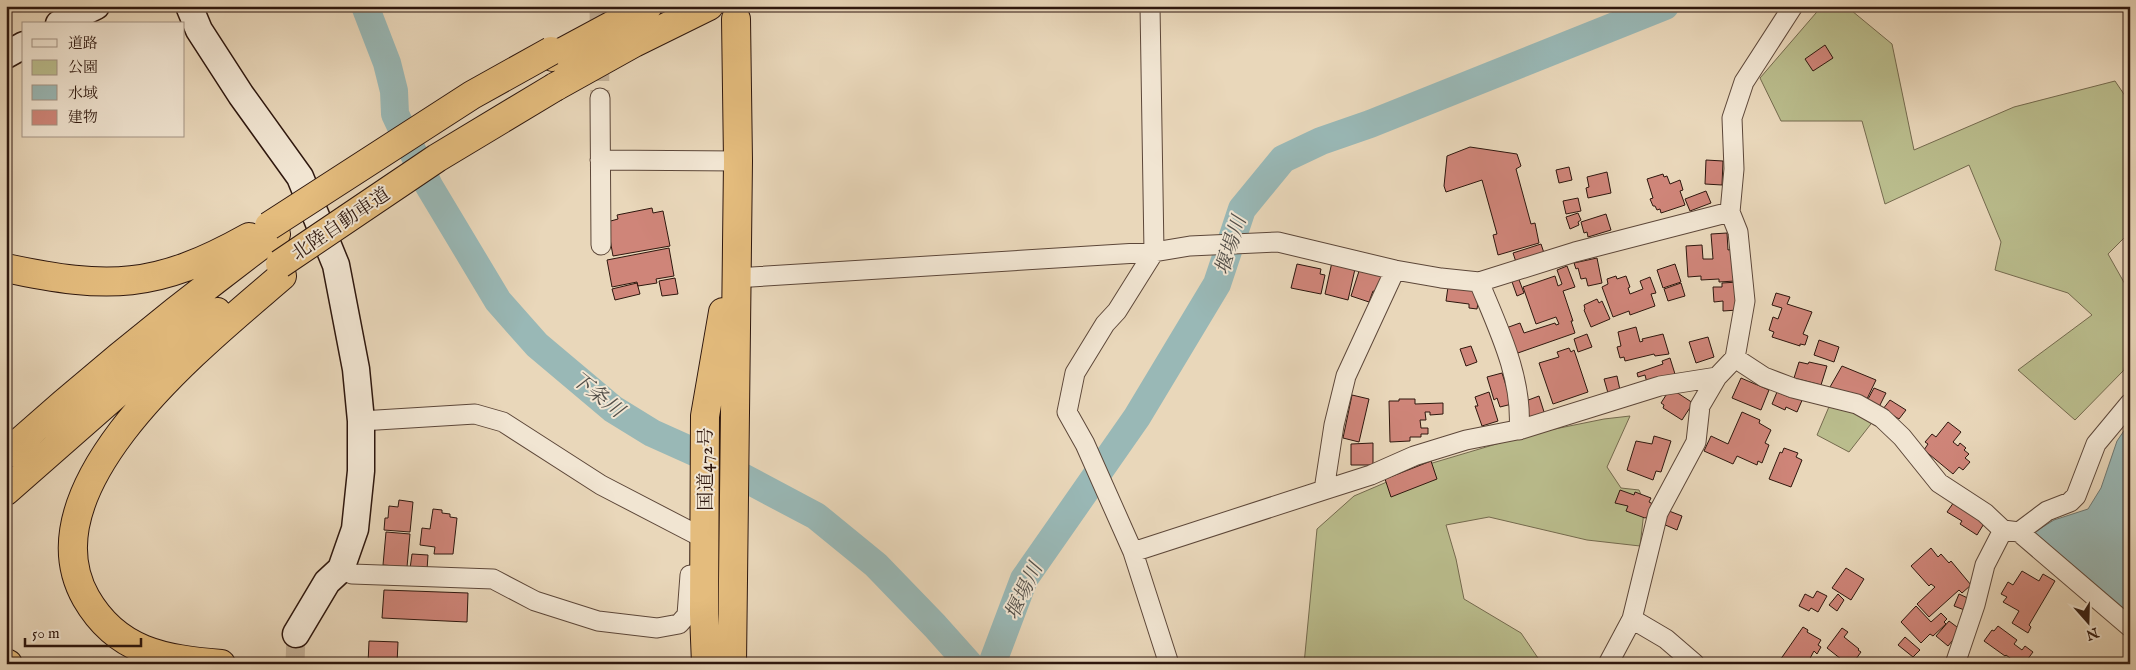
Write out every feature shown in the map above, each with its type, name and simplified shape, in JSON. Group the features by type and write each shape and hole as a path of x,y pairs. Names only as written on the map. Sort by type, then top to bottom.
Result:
{"highway":[{"name":"北陸自動車道","path":"6,454 147,333 272,230 552,54 648,6"},
{"name":"北陸自動車道","path":"6,491 137,376 376,198 437,158 555,87 634,43 709,6"},
{"name":"国道472号","path":"732,664 735,278 738,161 736,19"},
{"path":"6,268 67,280 123,282 151,278 205,260 272,230"},
{"path":"221,664 182,660 152,653 129,643 111,630 95,613 84,594 76,572 72,549 74,527 80,504 91,480 106,454 126,427 156,392 281,270"},
{"name":"国道472号","path":"706,664 704,576 706,416 721,317 735,278"}],"street":[{"path":"63,22 96,6"},
{"path":"189,6 199,30 241,95 300,177 336,266 356,369 361,421 362,471 355,529 341,569 327,582 296,634"},
{"path":"1150,6 1154,252 1117,311 1105,324 1075,373 1067,412 1085,444 1134,552 1169,664"},
{"path":"1608,664 1632,618 1658,513 1696,442 1700,406 1717,377 1735,358 1746,301 1738,232 1730,212 1734,169 1732,118 1744,82 1793,6"},
{"path":"6,55 22,46"},
{"path":"600,98 601,245"},
{"path":"600,160 738,161"},
{"path":"735,278 1154,252 1190,246 1278,242 1395,270 1479,282 1575,252 1730,212"},
{"path":"1324,490 1334,425 1346,376 1395,270"},
{"path":"1479,282 1508,353 1520,412 1519,430"},
{"path":"1735,358 1764,377 1792,388 1857,404 1882,418 1902,437 1939,483 2011,531 2130,627"},
{"path":"1134,552 1371,475 1414,456 1466,440 1519,430 1660,386 1717,377"},
{"path":"1955,664 1975,606 1985,565 2011,531 2047,511 2070,502 2076,496 2096,444 2130,403"},
{"path":"361,421 475,414 503,422 601,485 705,527"},
{"path":"341,569 352,574 493,579 535,601 598,621 657,628 680,624 684,620 687,615 690,575 704,576"},
{"path":"1632,618 1666,639 1695,664"}],"green space":[{"path":"1822,6 1846,6 1892,44 1914,150 2014,107 2115,81 2130,103 2130,232 2108,254 2130,293 2130,330 2124,370 2075,420 2018,370 2092,315 2068,293 1995,270 2001,242 1969,165 1885,204 1862,121 1781,121 1760,78"},
{"path":"1831,402 1874,420 1849,452 1817,435"},
{"path":"1630,416 1607,467 1621,488 1639,490 1645,503 1640,546 1587,540 1489,517 1446,525 1456,559 1464,599 1521,633 1542,664 1304,664 1317,529 1354,496 1429,464 1530,434 1604,419"}],"water":[{"path":"2130,422 2130,621 2033,533 2054,520 2088,509 2101,488 2117,441"}],"building":[{"path":"1825,45 1833,58 1813,71 1805,59"},
{"path":"1470,147 1517,154 1521,166 1516,169 1531,224 1535,223 1539,243 1498,255 1493,235 1497,234 1482,180 1446,192 1444,186 1447,156"},
{"path":"1706,160 1723,161 1722,185 1705,184"},
{"path":"1569,167 1572,180 1559,183 1556,170"},
{"path":"1607,172 1611,193 1588,198 1586,188 1589,187 1587,177"},
{"path":"1663,174 1664,177 1667,176 1670,184 1680,180 1683,190 1680,191 1685,205 1661,213 1660,209 1657,210 1653,206 1650,199 1653,198 1647,179"},
{"path":"1706,191 1711,203 1690,211 1685,199"},
{"path":"1578,198 1581,211 1566,214 1563,201"},
{"path":"652,208 653,213 663,211 670,246 613,256 607,222 618,219 617,215"},
{"path":"1578,213 1581,220 1578,222 1579,225 1570,229 1566,217"},
{"path":"1606,214 1611,230 1588,237 1587,232 1584,233 1581,222"},
{"path":"1727,233 1728,250 1734,249 1735,281 1719,282 1719,279 1701,280 1701,276 1688,277 1686,246 1702,245 1703,259 1713,259 1711,234"},
{"path":"1541,244 1544,253 1516,262 1513,253"},
{"path":"669,248 674,276 656,279 657,283 638,286 637,282 612,287 607,260"},
{"path":"1597,258 1602,283 1588,286 1586,278 1581,279 1578,268 1576,269 1574,263"},
{"path":"1332,262 1355,269 1348,300 1325,294"},
{"path":"1297,264 1321,269 1320,274 1325,275 1321,294 1291,288"},
{"path":"1675,264 1681,282 1663,288 1657,270"},
{"path":"1567,266 1575,287 1563,291 1575,333 1515,354 1506,328 1520,323 1524,333 1555,323 1556,325 1559,324 1556,317 1536,324 1523,287 1555,276 1558,286 1562,284 1557,270"},
{"path":"1360,268 1382,275 1376,292 1373,291 1369,302 1351,296"},
{"path":"1616,276 1617,279 1626,276 1630,287 1628,288 1630,294 1643,289 1640,281 1650,277 1656,293 1651,294 1655,306 1630,315 1629,311 1613,317 1602,287 1608,284 1607,279"},
{"path":"1518,277 1524,293 1517,296 1511,279"},
{"path":"675,278 678,294 662,296 659,281"},
{"path":"1738,282 1738,310 1723,311 1723,301 1714,302 1713,287 1722,287 1722,283"},
{"path":"637,283 640,294 615,300 612,289"},
{"path":"1681,283 1685,296 1668,301 1664,289"},
{"path":"1448,287 1473,290 1479,297 1477,309 1469,308 1469,304 1446,301"},
{"path":"1776,293 1790,297 1787,304 1812,312 1803,334 1808,336 1805,345 1800,344 1800,346 1772,337 1774,332 1769,330 1773,317 1778,319 1782,308 1772,305"},
{"path":"1597,299 1599,303 1602,301 1610,319 1591,327 1584,310 1584,305"},
{"path":"1636,327 1640,342 1643,341 1642,339 1663,334 1669,354 1655,356 1654,354 1625,361 1624,357 1620,358 1617,347 1621,346 1618,332"},
{"path":"1587,334 1592,347 1578,352 1574,339"},
{"path":"1708,337 1714,357 1696,363 1689,342"},
{"path":"1819,340 1839,347 1834,362 1814,355"},
{"path":"1471,346 1477,362 1466,366 1460,349"},
{"path":"1569,348 1571,352 1574,350 1588,392 1553,404 1539,363 1559,357 1557,352"},
{"path":"1670,358 1675,374 1647,383 1645,375 1638,377 1637,373 1663,364 1662,361"},
{"path":"1799,362 1827,366 1821,385 1794,378"},
{"path":"1842,366 1876,380 1866,401 1830,387"},
{"path":"1502,373 1512,404 1500,407 1497,398 1494,400 1487,377"},
{"path":"1617,376 1620,390 1608,393 1604,379"},
{"path":"1741,378 1769,390 1761,410 1732,398"},
{"path":"1874,388 1886,393 1879,407 1867,401"},
{"path":"1673,390 1693,403 1682,420 1663,408 1664,405 1661,403 1668,392"},
{"path":"1489,392 1498,421 1482,426 1475,406 1478,406 1475,397"},
{"path":"1777,392 1789,397 1791,393 1803,398 1797,412 1786,407 1785,410 1772,404"},
{"path":"1352,395 1369,399 1359,442 1343,438"},
{"path":"1539,396 1545,415 1529,420 1523,402"},
{"path":"1399,399 1415,399 1415,404 1443,403 1443,414 1430,415 1430,412 1425,412 1426,420 1420,420 1421,428 1428,428 1428,434 1421,434 1421,437 1410,437 1410,441 1390,442 1389,401 1399,401"},
{"path":"1890,400 1906,410 1899,419 1883,409"},
{"path":"1742,412 1760,420 1759,423 1771,430 1765,443 1769,445 1762,463 1758,461 1757,465 1737,456 1733,464 1704,451 1711,436 1728,444"},
{"path":"1948,422 1961,432 1953,442 1958,446 1960,443 1966,448 1964,450 1969,454 1965,458 1970,462 1963,470 1959,467 1953,474 1924,450 1928,444 1925,442 1932,434 1936,437"},
{"path":"1654,436 1671,441 1661,472 1656,471 1653,480 1627,470 1636,441 1652,444"},
{"path":"1373,443 1373,465 1351,465 1351,444"},
{"path":"1784,448 1798,453 1796,457 1802,460 1791,487 1769,479 1780,452 1782,453"},
{"path":"1431,461 1437,479 1391,497 1385,479"},
{"path":"1620,490 1634,495 1635,492 1651,498 1649,502 1655,505 1651,515 1645,518 1626,511 1628,506 1615,503"},
{"path":"399,500 413,502 410,532 384,530 389,506 398,507"},
{"path":"1954,502 1985,522 1977,535 1960,524 1962,521 1947,512"},
{"path":"433,509 442,510 442,513 450,514 450,517 457,518 453,554 434,554 435,547 420,545 422,528 430,529"},
{"path":"1669,511 1682,516 1677,530 1663,524"},
{"path":"386,532 410,534 407,567 383,565"},
{"path":"1931,548 1938,557 1941,554 1949,563 1951,561 1971,585 1962,593 1959,590 1929,617 1917,604 1935,587 1931,584 1929,586 1911,566"},
{"path":"412,554 428,555 427,570 410,569"},
{"path":"1846,568 1864,579 1851,600 1832,588"},
{"path":"2022,571 2039,581 2043,574 2055,581 2029,625 2031,627 2028,633 2012,623 2019,611 2003,602 2007,597 2001,594 2008,582 2013,585"},
{"path":"384,590 468,593 467,622 382,618"},
{"path":"1817,591 1827,596 1818,612 1811,608 1809,611 1799,606 1805,594 1813,598"},
{"path":"1838,594 1844,600 1837,611 1829,605"},
{"path":"1959,594 1972,600 1967,611 1954,606"},
{"path":"1916,606 1931,622 1941,613 1947,619 1944,622 1946,624 1933,636 1930,634 1921,643 1901,622"},
{"path":"1949,621 1961,630 1948,646 1936,636"},
{"path":"1998,626 2017,640 2014,644 2022,650 2025,646 2033,652 2024,664 2018,664 1984,641 1992,630 1994,631"},
{"path":"1803,627 1808,630 1807,632 1821,640 1818,645 1821,647 1817,654 1814,651 1808,662 1805,661 1804,664 1778,663"},
{"path":"1842,628 1848,632 1844,637 1861,652 1853,663 1849,660 1846,663 1827,648"},
{"path":"1905,637 1920,650 1913,657 1898,645"},
{"path":"369,641 398,642 397,664 368,664"},
{"path":"1914,658 1922,664 1906,664 1910,662"}],"waterway":[{"name":"下条川","path":"365,6 387,63 394,91 395,114 429,186 498,301 537,345 613,409 652,433 701,455 816,516 876,565 969,664"},
{"name":"堰場川","path":"992,664 1024,579 1137,417 1217,284 1242,209 1283,159 1321,141 1370,124 1665,6"}],"tunnel":[{"path":"599,6 600,98"},
{"path":"295,664 296,634"}]}
